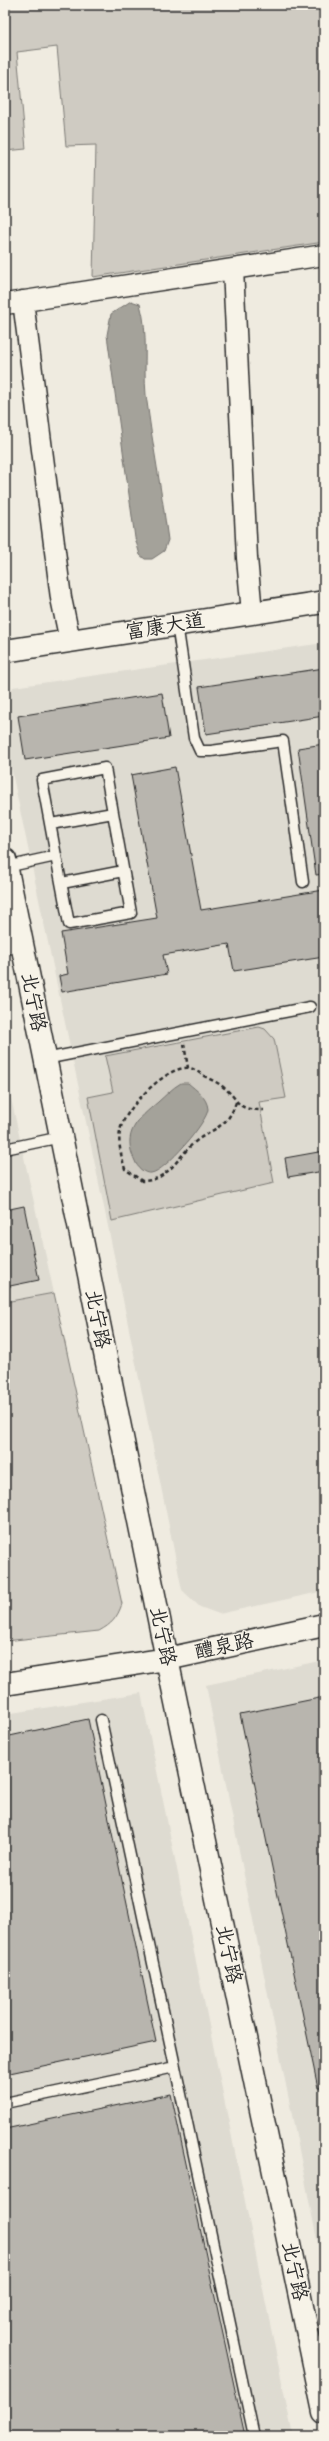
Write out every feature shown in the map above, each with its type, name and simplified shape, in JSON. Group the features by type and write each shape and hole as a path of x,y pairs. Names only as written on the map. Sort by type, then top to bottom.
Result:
{"street":[{"path":"70,641 60,598 14,302 324,255"},
{"path":"233,269 247,558 252,613"},
{"name":"富康大道","path":"5,651 324,602"},
{"name":"北宁路","path":"6,864 13,943 45,1059 167,1659 324,2408"},
{"name":"醴泉路","path":"5,1684 167,1659 324,1624"}],"lane":[{"path":"177,624 194,738 200,750 211,751 282,741 303,882"},
{"path":"105,768 131,912 69,924 51,824 42,780 105,768"},
{"path":"51,824 113,813"},
{"path":"6,864 56,856"},
{"path":"62,883 123,871"},
{"path":"45,1059 310,1007"},
{"path":"5,1149 61,1137"},
{"path":"101,1720 254,2436"},
{"path":"5,2103 176,2067"}],"path":[{"path":"181,1032 188,1068"},
{"path":"236,1102 224,1125 195,1142 174,1167 161,1177 142,1181 125,1169 119,1142 121,1127 126,1116 141,1097 158,1082 178,1070 188,1068 197,1070 222,1086 236,1102 245,1108 264,1110"}],"shaded area":[{"path":"5,5 324,5 324,242 93,277 96,145 66,146 57,47 17,52 26,149 5,151"},
{"path":"131,301 140,304 143,315 146,395 168,540 164,551 152,559 145,559 140,555 135,538 107,335 111,314"},
{"path":"324,643 324,1591 219,1614 200,1607 182,1590 108,1226 5,739 5,705 13,687"},
{"path":"259,1027 265,1029 274,1039 286,1098 259,1102 274,1183 112,1221 88,1097 113,1092 105,1056"},
{"path":"5,1071 54,1293 5,1302"},
{"path":"181,1083 188,1083 203,1097 206,1101 208,1109 206,1115 194,1134 166,1164 151,1173 148,1173 137,1166 131,1151 131,1135 134,1127 144,1114"},
{"path":"54,1293 122,1604 114,1620 99,1631 5,1641 5,1302"},
{"path":"324,1660 324,2275 206,1685"},
{"path":"141,1693 293,2436 5,2436 5,1714"}],"building":[{"path":"324,668 324,716 206,734 199,687"},
{"path":"162,693 169,738 25,760 18,716"},
{"path":"324,744 324,874 316,875 298,748"},
{"path":"175,767 201,910 324,890 324,957 234,971 229,944 163,955 167,974 62,992 59,976 68,974 61,933 157,918 131,775"},
{"path":"324,1151 324,1171 288,1177 285,1158"},
{"path":"24,1206 39,1280 5,1287 5,1210"},
{"path":"324,1697 324,2088 318,2088 240,1714"},
{"path":"88,1719 156,2042 5,2074 5,1737"},
{"path":"171,2094 245,2436 5,2436 5,2129"}]}
